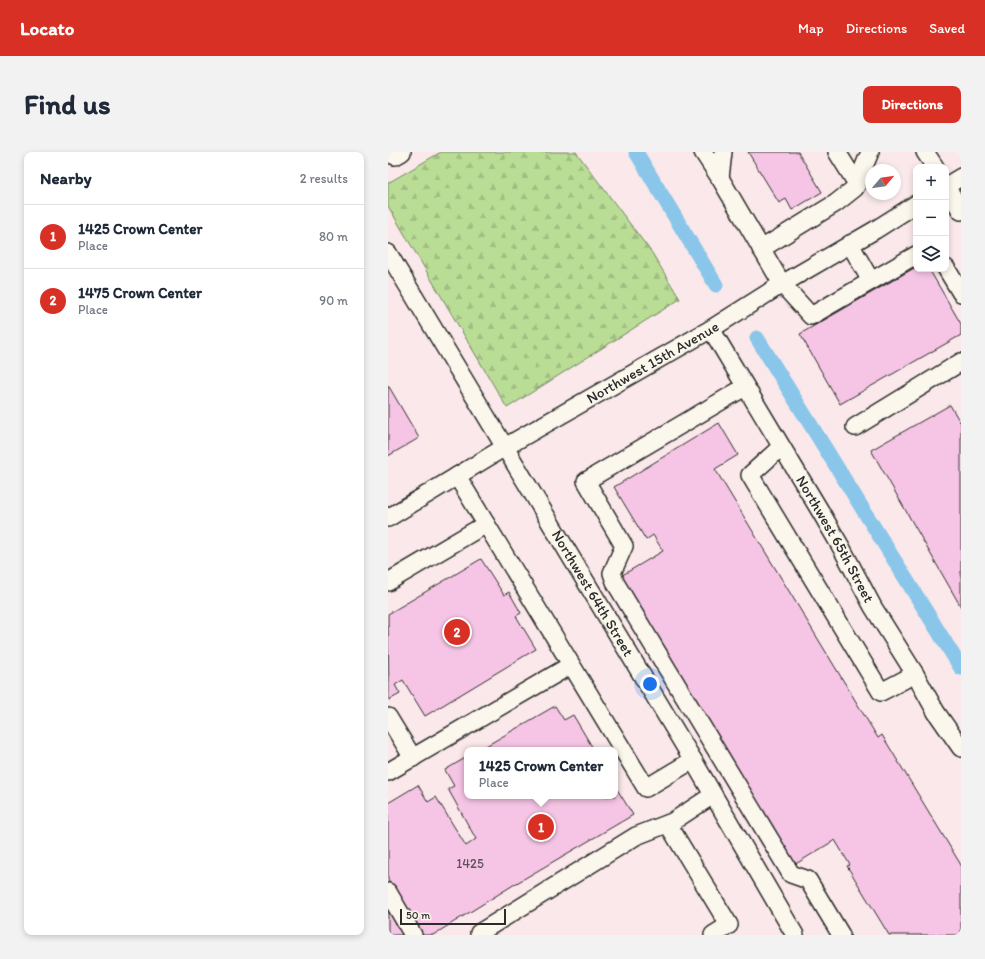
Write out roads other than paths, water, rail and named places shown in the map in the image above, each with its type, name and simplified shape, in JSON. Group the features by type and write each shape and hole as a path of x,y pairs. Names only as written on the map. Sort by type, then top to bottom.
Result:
{"street":[{"path":"703,152 720,178 782,284 811,316 913,257"},
{"path":"720,178 723,152"},
{"path":"837,152 857,184"},
{"path":"761,249 836,203 855,188 870,152"},
{"path":"925,152 932,164"},
{"path":"949,184 961,177"},
{"path":"949,191 961,211"},
{"name":"Northwest 15th Avenue","path":"388,518 505,447 711,329 782,284 875,230 913,206"},
{"path":"850,244 871,281"},
{"name":"Northwest 64th Street","path":"388,253 693,760 795,935"},
{"path":"948,272 961,293"},
{"name":"Northwest 65th Street","path":"711,329 841,547 873,607 915,674 936,712 961,748"},
{"path":"855,427 961,362"},
{"path":"590,588 612,573 624,546 586,481 745,387"},
{"path":"781,447 750,475 754,482 881,692 915,674"},
{"path":"457,476 646,788 693,760"},
{"path":"388,582 486,524"},
{"path":"612,573 616,584 791,874 808,880 841,935"},
{"path":"388,772 571,665"},
{"path":"388,717 413,758"},
{"path":"480,935 479,933 636,836 668,824 713,795"},
{"path":"726,818 749,804"},
{"path":"668,824 729,925 713,935"},
{"path":"388,892 414,935"}],"waterway":[{"path":"636,152 716,285"},
{"path":"757,338 961,668"}],"place":[{"name":"1475 Crown Center","path":"457,632"},
{"name":"1425 Crown Center","path":"541,827"}]}
